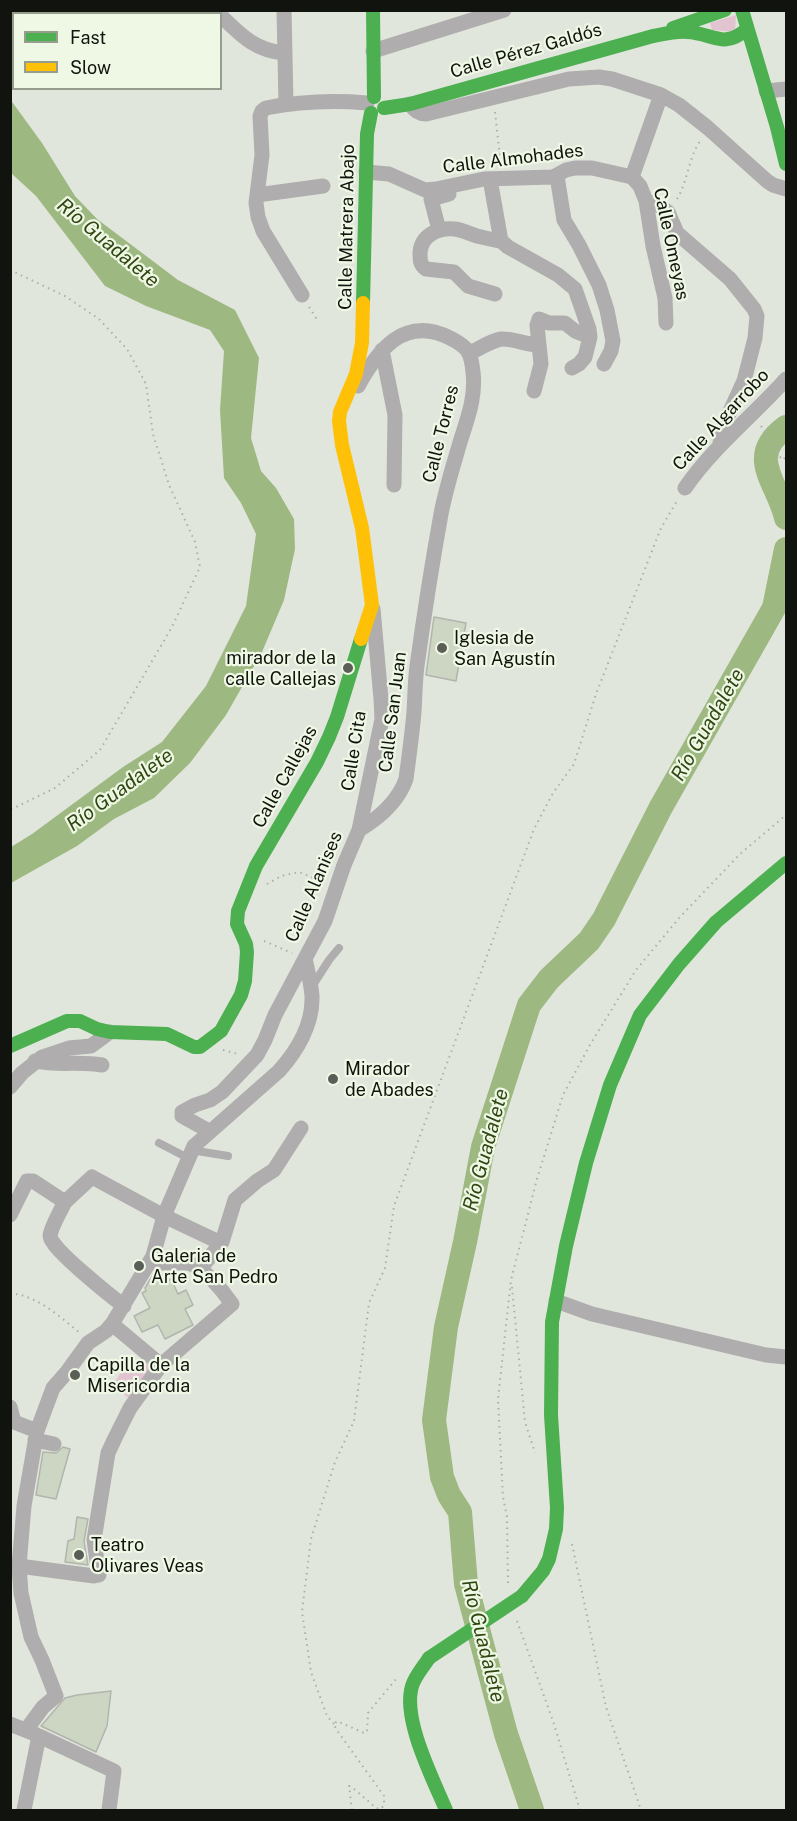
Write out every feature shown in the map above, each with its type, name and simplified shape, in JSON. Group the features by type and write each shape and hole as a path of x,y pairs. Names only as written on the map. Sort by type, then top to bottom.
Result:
{"street":[{"path":"284,10 286,104"},
{"name":"Calle Matrera Abajo","path":"344,401 356,375 362,343 368,126 374,105 373,10"},
{"path":"373,51 504,10"},
{"name":"Calle Pérez Galdós","path":"652,36 695,16 725,10"},
{"path":"741,10 786,165"},
{"path":"222,16 262,49 284,53"},
{"path":"695,16 703,23 709,37"},
{"path":"726,41 740,36 747,28"},
{"name":"Calle Pérez Galdós","path":"374,105 410,104 652,36 676,32 688,32 726,41 745,50 758,64"},
{"name":"Calle Pérez Galdós","path":"410,104 417,112 426,114 577,78 599,77 623,82 661,95 690,113 767,181 786,189"},
{"path":"766,92 786,89"},
{"path":"632,177 661,95"},
{"path":"302,294 260,225 256,208 262,155 260,116 266,108 323,100 374,105"},
{"name":"Calle Almohades","path":"366,172 389,174 425,190 496,178 557,176 570,169 582,167 632,177"},
{"path":"557,176 564,220 599,285 608,314 613,341 604,364"},
{"name":"Calle Omeyas","path":"632,177 640,186 646,201 653,246 665,297 666,323"},
{"path":"496,178 501,241"},
{"path":"434,233 431,199 460,190 459,184"},
{"path":"257,195 323,186"},
{"path":"646,201 657,204 668,212 677,233 730,279 757,316 755,338 744,381 722,431 720,445"},
{"path":"495,294 468,286 454,272 422,267 420,249 434,233 458,229 476,236 501,241 507,247 574,286 589,328 590,338 585,357 572,368"},
{"path":"577,294 586,297 608,314"},
{"path":"534,391 540,364 537,325 539,319 549,323 565,323 590,338"},
{"path":"344,401 352,396 382,350 409,332 423,330 439,333 463,345 470,353 500,339 538,345"},
{"path":"382,350 395,415 394,485"},
{"name":"Calle Torres","path":"430,580 447,487 473,396 474,374 470,353"},
{"name":"Calle Algarrobo","path":"684,488 720,445 761,407 786,379"},
{"name":"Calle Callejas","path":"203,1046 223,1028 244,989 248,957 237,920 248,882 329,737 345,694 372,605 358,510 340,433 340,412 344,401"},
{"name":"Calle San Juan","path":"360,830 387,809 406,779 417,667 430,580"},
{"name":"Calle Cita","path":"360,830 382,719 372,605"},
{"name":"Calle Alanises","path":"209,1131 182,1116 182,1112 216,1096 254,1060 325,921 344,865 360,830"},
{"path":"446,1810 417,1738 410,1708 412,1685 429,1658 522,1596 534,1584 546,1566 556,1529 557,1508 551,1415 552,1322 566,1246 586,1163 610,1085 640,1016 679,964 716,922 786,863"},
{"path":"24,1810 33,1733 43,1707 56,1696 17,1604 19,1566 15,1538 36,1435 52,1388 67,1372 89,1341 106,1331 112,1324 150,1263 164,1216 189,1154 209,1131 251,1097 290,1058 300,1043 312,1006 305,959"},
{"path":"10,1046 71,1020 80,1020 97,1029 110,1032 161,1033 194,1047 203,1046"},
{"path":"10,1087 35,1061 54,1052 91,1046 110,1032"},
{"path":"35,1061 51,1065 89,1063 102,1065"},
{"path":"200,1269 221,1243 235,1200 273,1170 302,1128"},
{"path":"123,1306 75,1265 51,1240 50,1234 65,1202 92,1177 164,1216 221,1243"},
{"path":"10,1215 25,1183 30,1180 65,1202"},
{"path":"19,1566 99,1575 93,1540 108,1453 130,1408 161,1365 232,1304 197,1266 188,1263 150,1263"},
{"path":"556,1301 592,1314 766,1355 786,1357"},
{"path":"112,1324 161,1365"},
{"path":"10,1407 14,1422 54,1444"},
{"path":"10,1724 114,1771 109,1810"}],"lane":[{"path":"311,989 323,968 339,948"},
{"path":"159,1143 189,1154 228,1156"}],"path":[{"path":"494,97 496,178"},
{"path":"668,212 681,192 693,154 708,128"},
{"path":"10,270 64,296 99,319 127,349 146,384 153,434 169,485 195,542 200,567 172,627 100,750 55,788 10,810"},
{"path":"764,430 782,460 786,457"},
{"path":"352,1810 349,1786 352,1786 376,1808 381,1809 384,1805 384,1796 327,1716 311,1672 302,1612 311,1539 335,1462 354,1421 369,1303 385,1268 394,1206 534,829 553,793 574,764 596,694 661,528 684,488"},
{"path":"248,882 257,886 264,885 281,876 299,872 337,887"},
{"path":"246,944 258,938 305,959"},
{"path":"203,1046 254,1060"},
{"path":"511,1280 525,1422 538,1461"},
{"path":"10,1293 25,1296 46,1307 89,1341"},
{"path":"571,1540 606,1707 641,1810"},
{"path":"334,1724 337,1721 364,1734 368,1732 368,1713 400,1674"}],"shaded area":[{"path":"736,15 735,32 712,30 710,23"},
{"path":"143,1356 155,1365 130,1399 112,1386 124,1368 131,1373"}],"water":[{"path":"10,99 42,143 75,196 97,219 178,280 235,310 259,358 251,438 261,471 276,488 294,519 295,549 284,600 262,652 226,715 190,763 154,798 114,819 77,846 11,883 11,847 162,742 206,686 246,606 256,534 241,503 224,478 220,410 224,351 210,330 146,306 105,286 36,196 11,173"}],"building":[{"name":"Iglesia de San Agustín","path":"434,617 466,623 456,681 426,675"},
{"path":"154,1273 161,1273 167,1281 171,1279 178,1294 186,1290 193,1305 185,1309 193,1325 165,1339 158,1325 142,1332 134,1316 150,1308 142,1293 146,1291 145,1288"},
{"path":"63,1447 70,1449 56,1499 36,1495 43,1452 56,1453"},
{"name":"Teatro Olivares Veas","path":"77,1517 88,1519 84,1541 88,1565 65,1562 68,1541 74,1539"},
{"path":"111,1691 107,1726 96,1752 41,1726 65,1698"}],"waterway":[{"name":"Río Guadalete","path":"786,427 774,438 766,459 786,518"},
{"name":"Río Guadalete","path":"532,1810 506,1734 466,1584 460,1512 449,1495 442,1477 434,1420 446,1327 483,1147 529,1005 549,979 589,941 604,919 661,807 774,608 786,549"}],"traffic: fast":[{"path":"373,10 374,97"},
{"path":"673,28 725,10"},
{"path":"742,10 786,164"},
{"path":"384,108 410,104 653,36 687,32 724,39 739,35 747,29"},
{"path":"363,303 367,134 371,113"},
{"path":"10,1046 67,1021 80,1021 110,1032 167,1034 194,1047 200,1047 221,1031 241,995 245,981 247,952 237,924 238,911 256,866 317,762 329,737 361,639"},
{"path":"522,1596 543,1571 549,1559 556,1529 557,1508 551,1415 552,1322 566,1246 586,1163 610,1085 640,1015 679,964 716,922 786,863"},
{"path":"429,1658 522,1596"},
{"path":"429,1658 412,1686 411,1715 420,1749 446,1810"}],"traffic: slow":[{"path":"361,639 372,605 362,528 342,445 339,421 340,412 356,374 362,343 363,303"}],"place":[{"name":"Iglesia de San Agustín","path":"442,648"},
{"name":"mirador de la calle Callejas","path":"348,668"},
{"name":"Mirador de Abades","path":"333,1079"},
{"name":"Galeria de Arte San Pedro","path":"139,1266"},
{"name":"Capilla de la Misericordia","path":"75,1375"},
{"name":"Teatro Olivares Veas","path":"79,1555"}]}
